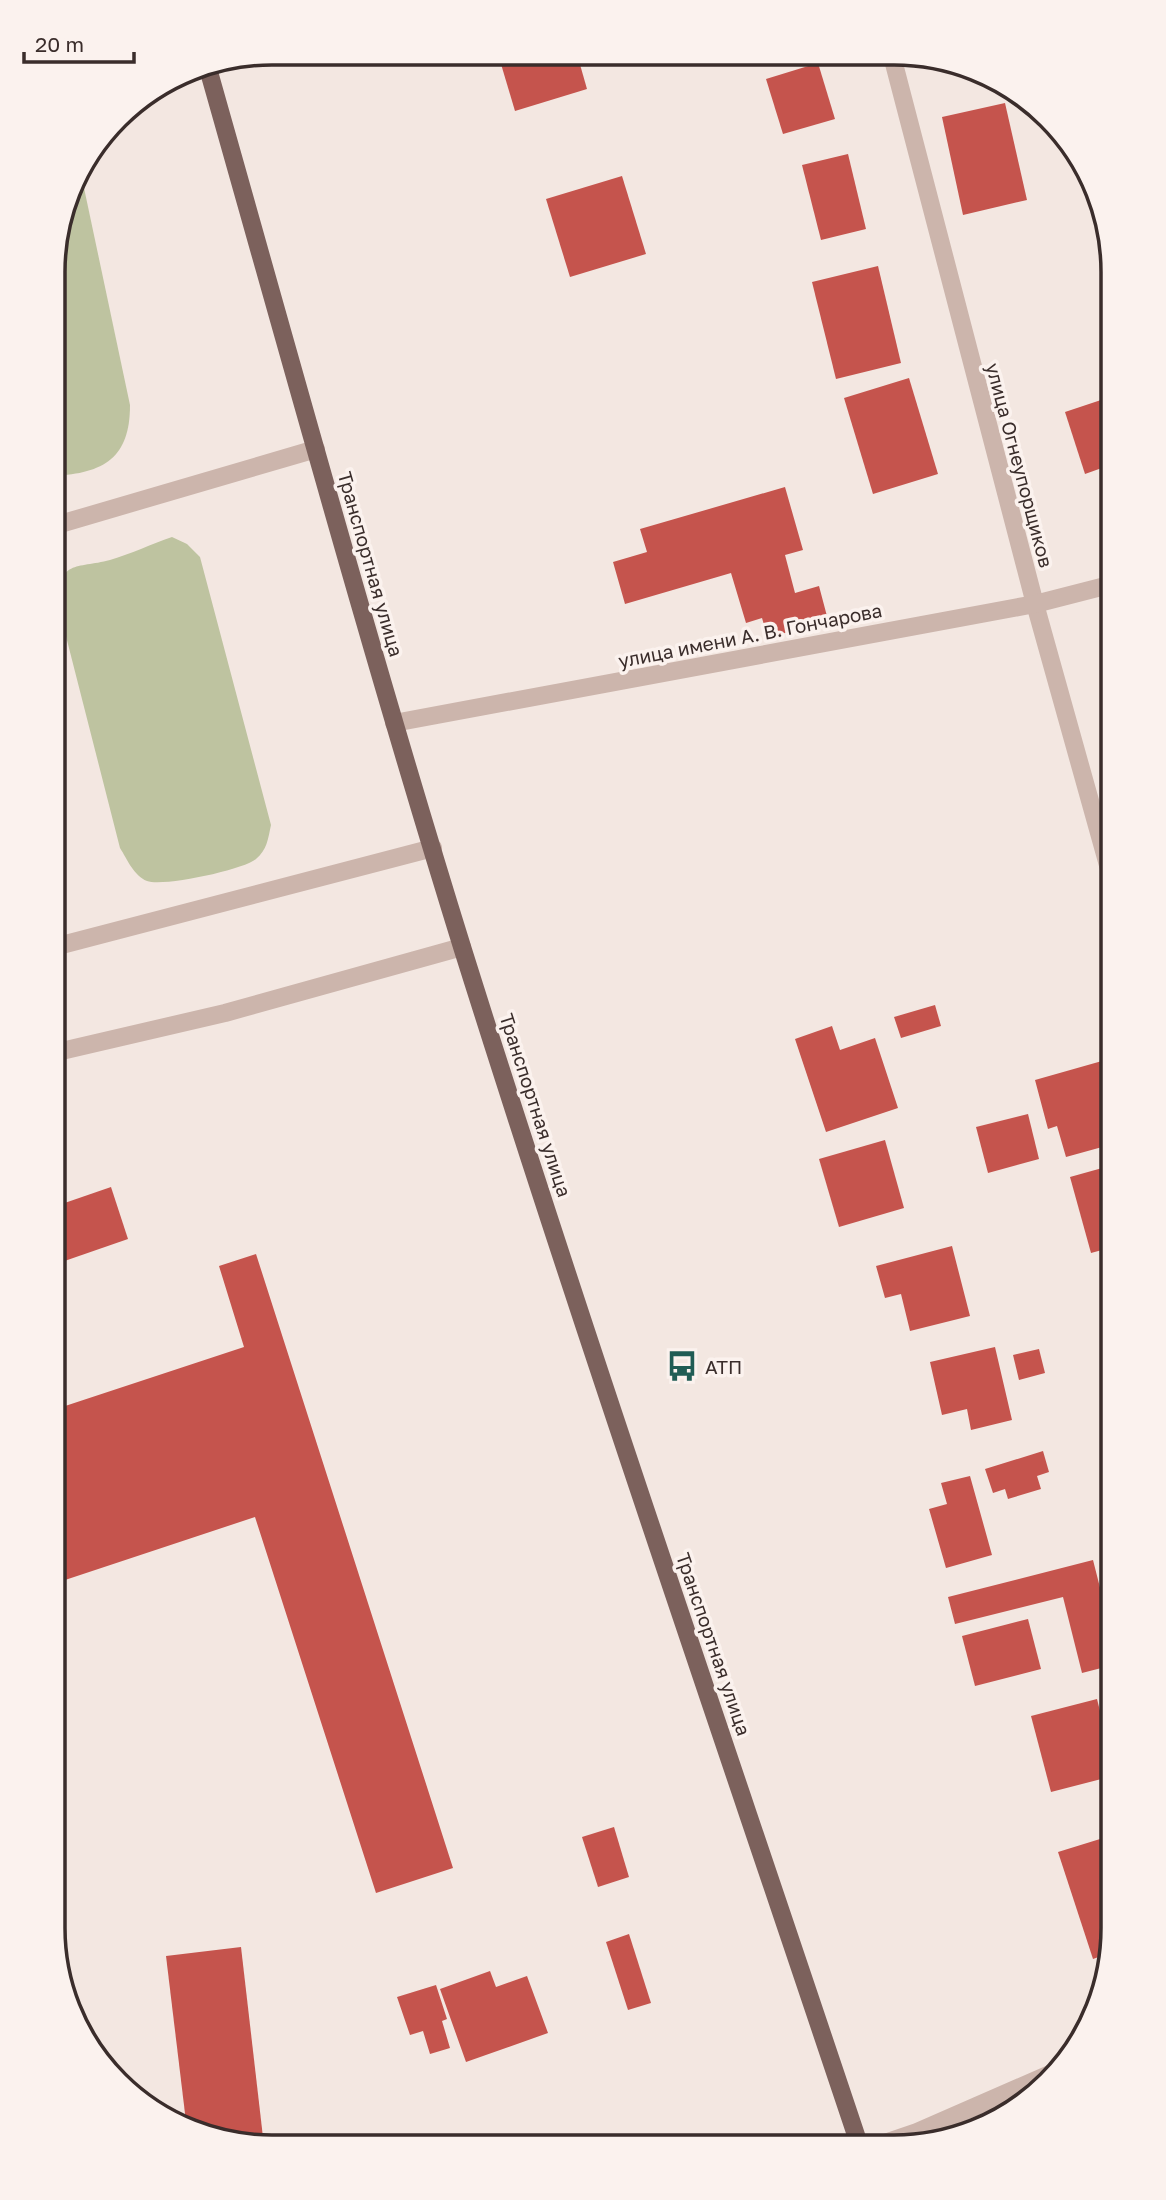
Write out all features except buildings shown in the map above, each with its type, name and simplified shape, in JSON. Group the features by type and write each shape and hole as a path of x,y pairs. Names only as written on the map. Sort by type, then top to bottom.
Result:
{"main road":[{"name":"Транспортная улица","path":"210,75 394,723 463,947 591,1344 856,2135"}],"street":[{"name":"улица Огнеупорщиков","path":"894,65 1035,604 1101,840"},
{"path":"65,523 317,449"},
{"name":"улица имени А. В. Гончарова","path":"394,723 1035,604 1101,587"},
{"path":"65,944 433,848"},
{"path":"65,1050 225,1013 463,947"},
{"path":"908,2135 1034,2081"}],"green space":[{"path":"84,187 130,405 129,423 119,450 100,466 65,475 65,272 72,218"},
{"path":"172,537 187,544 200,557 271,825 263,852 256,859 236,868 169,882 147,881 131,867 120,848 65,632 65,573 79,566 118,558"}],"place":[{"name":"АТП","path":"682,1366"}]}
